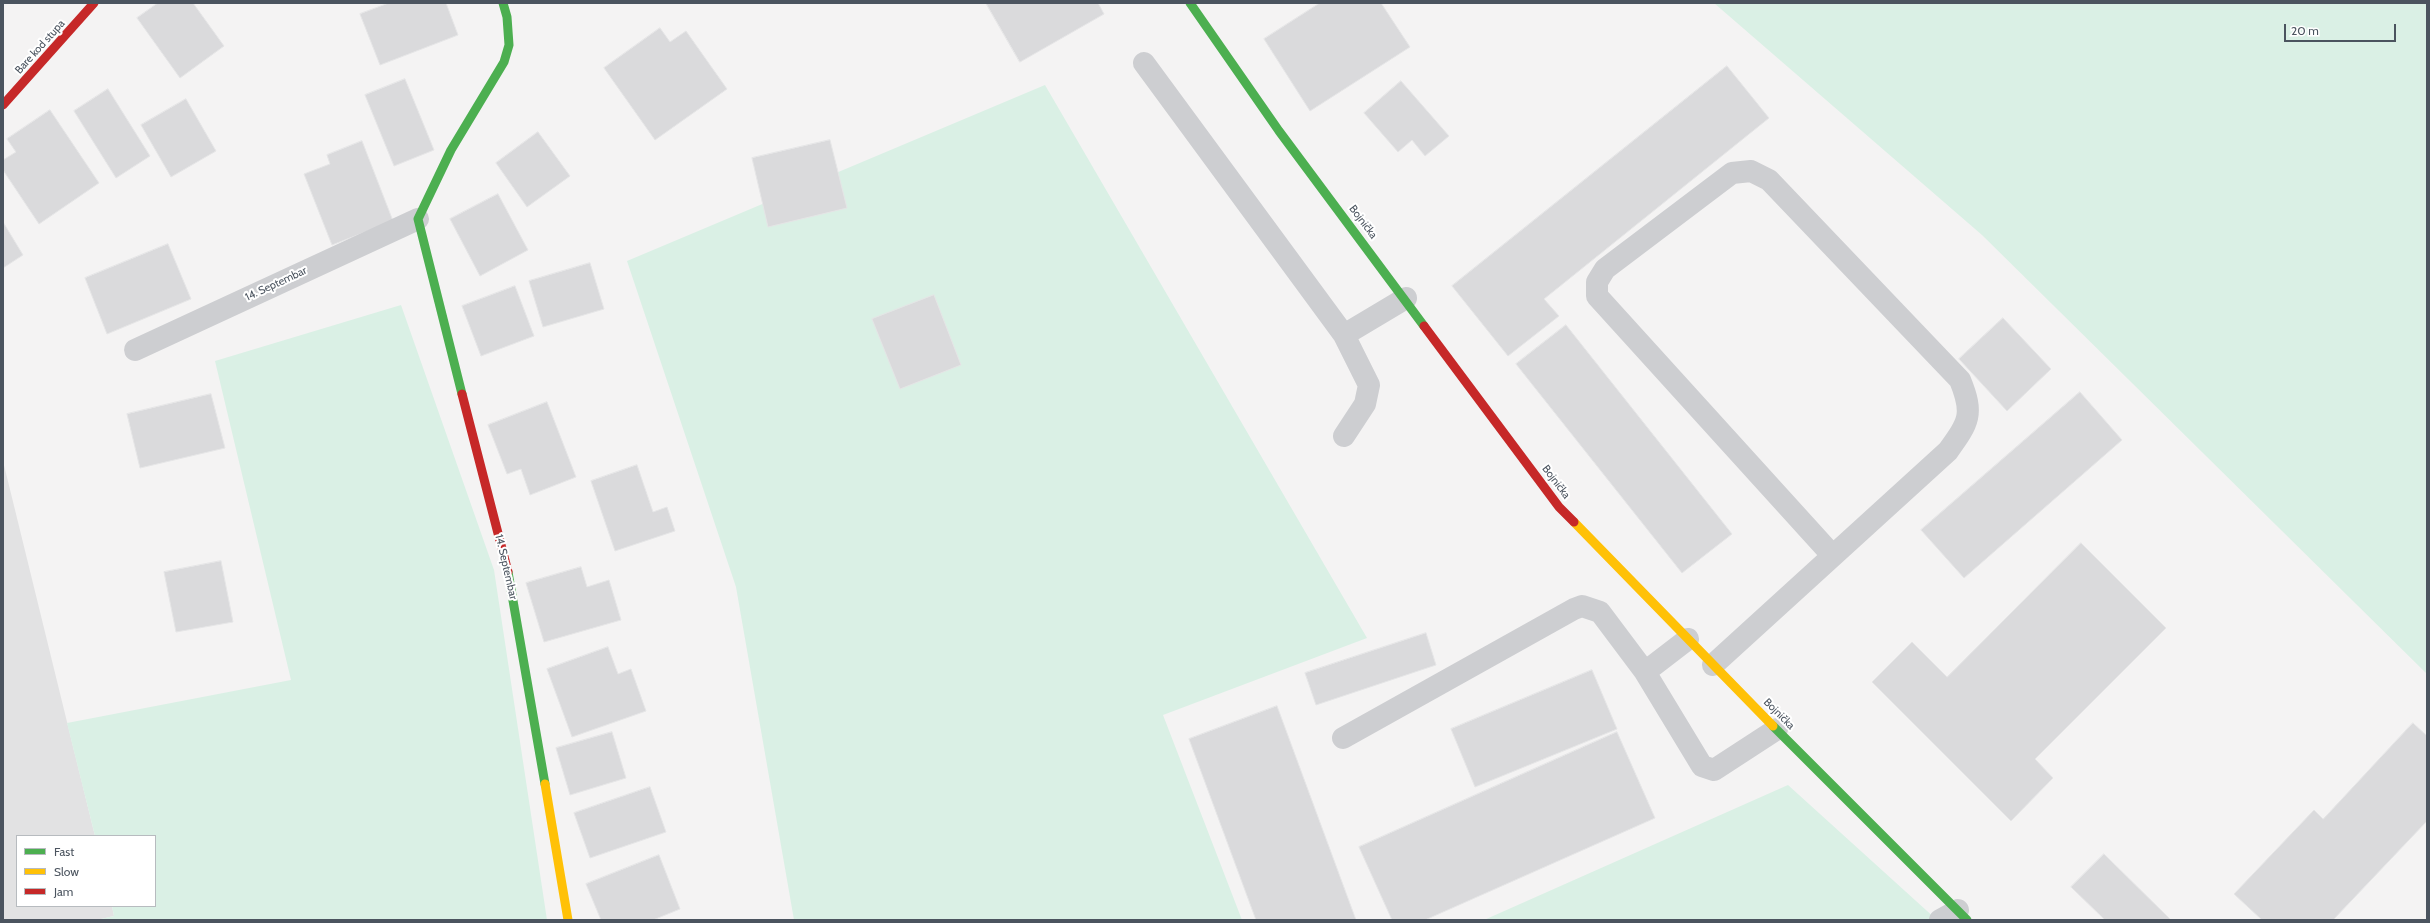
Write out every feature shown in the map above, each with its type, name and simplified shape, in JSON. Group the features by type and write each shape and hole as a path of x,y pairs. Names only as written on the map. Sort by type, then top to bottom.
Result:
{"main road":[{"name":"Bare kod stupa","path":"3,105 94,3"},
{"path":"418,219 451,150 504,62 509,45 507,17 503,3"},
{"name":"Bojnička","path":"1190,3 1279,131 1406,298 1559,507 1712,665 1777,729 1955,917"},
{"name":"14. Septembar","path":"418,219 512,588 568,920"}],"street":[{"path":"1144,63 1344,334 1369,385 1365,404 1344,436"},
{"path":"1712,665 1948,451 1969,415 1967,397 1960,380 1769,180 1751,171 1732,173 1605,269 1597,282 1597,296 1832,555"},
{"name":"14. Septembar","path":"135,350 418,219"},
{"path":"1344,334 1406,298"},
{"path":"1343,738 1574,609 1582,606 1600,612 1645,672 1702,766 1708,770 1714,770 1777,729"},
{"path":"1645,672 1688,639"}],"shaded area":[{"path":"3,461 95,835 16,835 16,907 112,907 114,916 97,920 3,920"}],"green space":[{"path":"1714,3 2427,3 2427,674 1982,235"},
{"path":"1045,85 1367,638 1163,715 1242,920 794,920 736,587 627,261"},
{"path":"401,305 494,570 547,920 97,920 114,916 112,907 156,907 156,835 95,835 67,723 291,680 215,361"},
{"path":"1788,785 1937,920 1484,920"}],"building":[{"path":"158,3 193,3 224,46 180,78 137,18"},
{"path":"389,3 446,3 458,35 380,65 360,14"},
{"path":"986,3 1098,3 1104,14 1020,62"},
{"path":"1320,3 1381,3 1410,47 1310,111 1264,39"},
{"path":"660,28 670,42 686,31 727,89 655,140 604,68"},
{"path":"1727,66 1769,118 1544,299 1559,316 1508,356 1452,286"},
{"path":"405,79 434,150 394,166 365,95"},
{"path":"1401,81 1449,136 1425,156 1412,140 1398,152 1364,113"},
{"path":"108,89 150,156 116,178 74,111"},
{"path":"186,99 216,151 171,177 141,125"},
{"path":"50,110 99,183 39,224 3,170 3,160 16,152 7,139"},
{"path":"538,132 570,176 527,207 496,163"},
{"path":"830,140 847,208 768,227 752,158"},
{"path":"362,141 393,221 332,245 304,174 330,164 327,155"},
{"path":"498,194 528,250 480,276 450,219"},
{"path":"3,222 23,255 3,268"},
{"path":"168,244 191,299 107,334 85,278"},
{"path":"590,263 604,309 543,327 529,281"},
{"path":"515,286 534,336 481,356 462,306"},
{"path":"934,295 961,365 900,389 872,319"},
{"path":"2003,318 2051,369 2007,411 1959,359"},
{"path":"1566,325 1732,534 1682,573 1516,364"},
{"path":"2080,392 2122,440 1964,578 1921,530"},
{"path":"211,394 225,448 140,468 127,414"},
{"path":"547,402 576,477 530,495 521,469 507,474 488,425"},
{"path":"637,465 653,512 667,507 675,531 615,551 591,481"},
{"path":"2081,543 2166,628 2035,759 2053,778 2011,821 1872,682 1912,642 1947,677"},
{"path":"221,561 233,622 176,632 164,572"},
{"path":"581,567 587,587 609,580 621,620 544,642 526,583"},
{"path":"1426,633 1436,665 1316,705 1305,673"},
{"path":"608,647 618,674 631,669 646,711 572,737 547,669"},
{"path":"1592,670 1617,729 1475,787 1451,729"},
{"path":"1277,706 1356,920 1256,920 1189,739"},
{"path":"2413,723 2427,736 2427,821 2333,920 2262,920 2234,894 2314,810 2323,819"},
{"path":"612,732 626,778 570,795 556,748"},
{"path":"1617,732 1655,818 1425,920 1392,920 1359,847"},
{"path":"650,787 666,832 590,858 574,813"},
{"path":"2104,854 2171,920 2105,920 2071,887"},
{"path":"659,855 680,909 653,920 601,920 586,884"}],"traffic: fast":[{"path":"462,394 418,219 451,150 504,62 509,45 507,17 503,3"},
{"path":"1190,3 1279,131 1424,326"},
{"path":"508,572 545,784"},
{"path":"1773,726 1967,920"}],"traffic: slow":[{"path":"1574,522 1773,726"},
{"path":"545,784 568,920"}],"traffic: jam":[{"path":"3,105 94,3"},
{"path":"1424,326 1559,507 1574,522"},
{"path":"462,394 508,572"}]}
